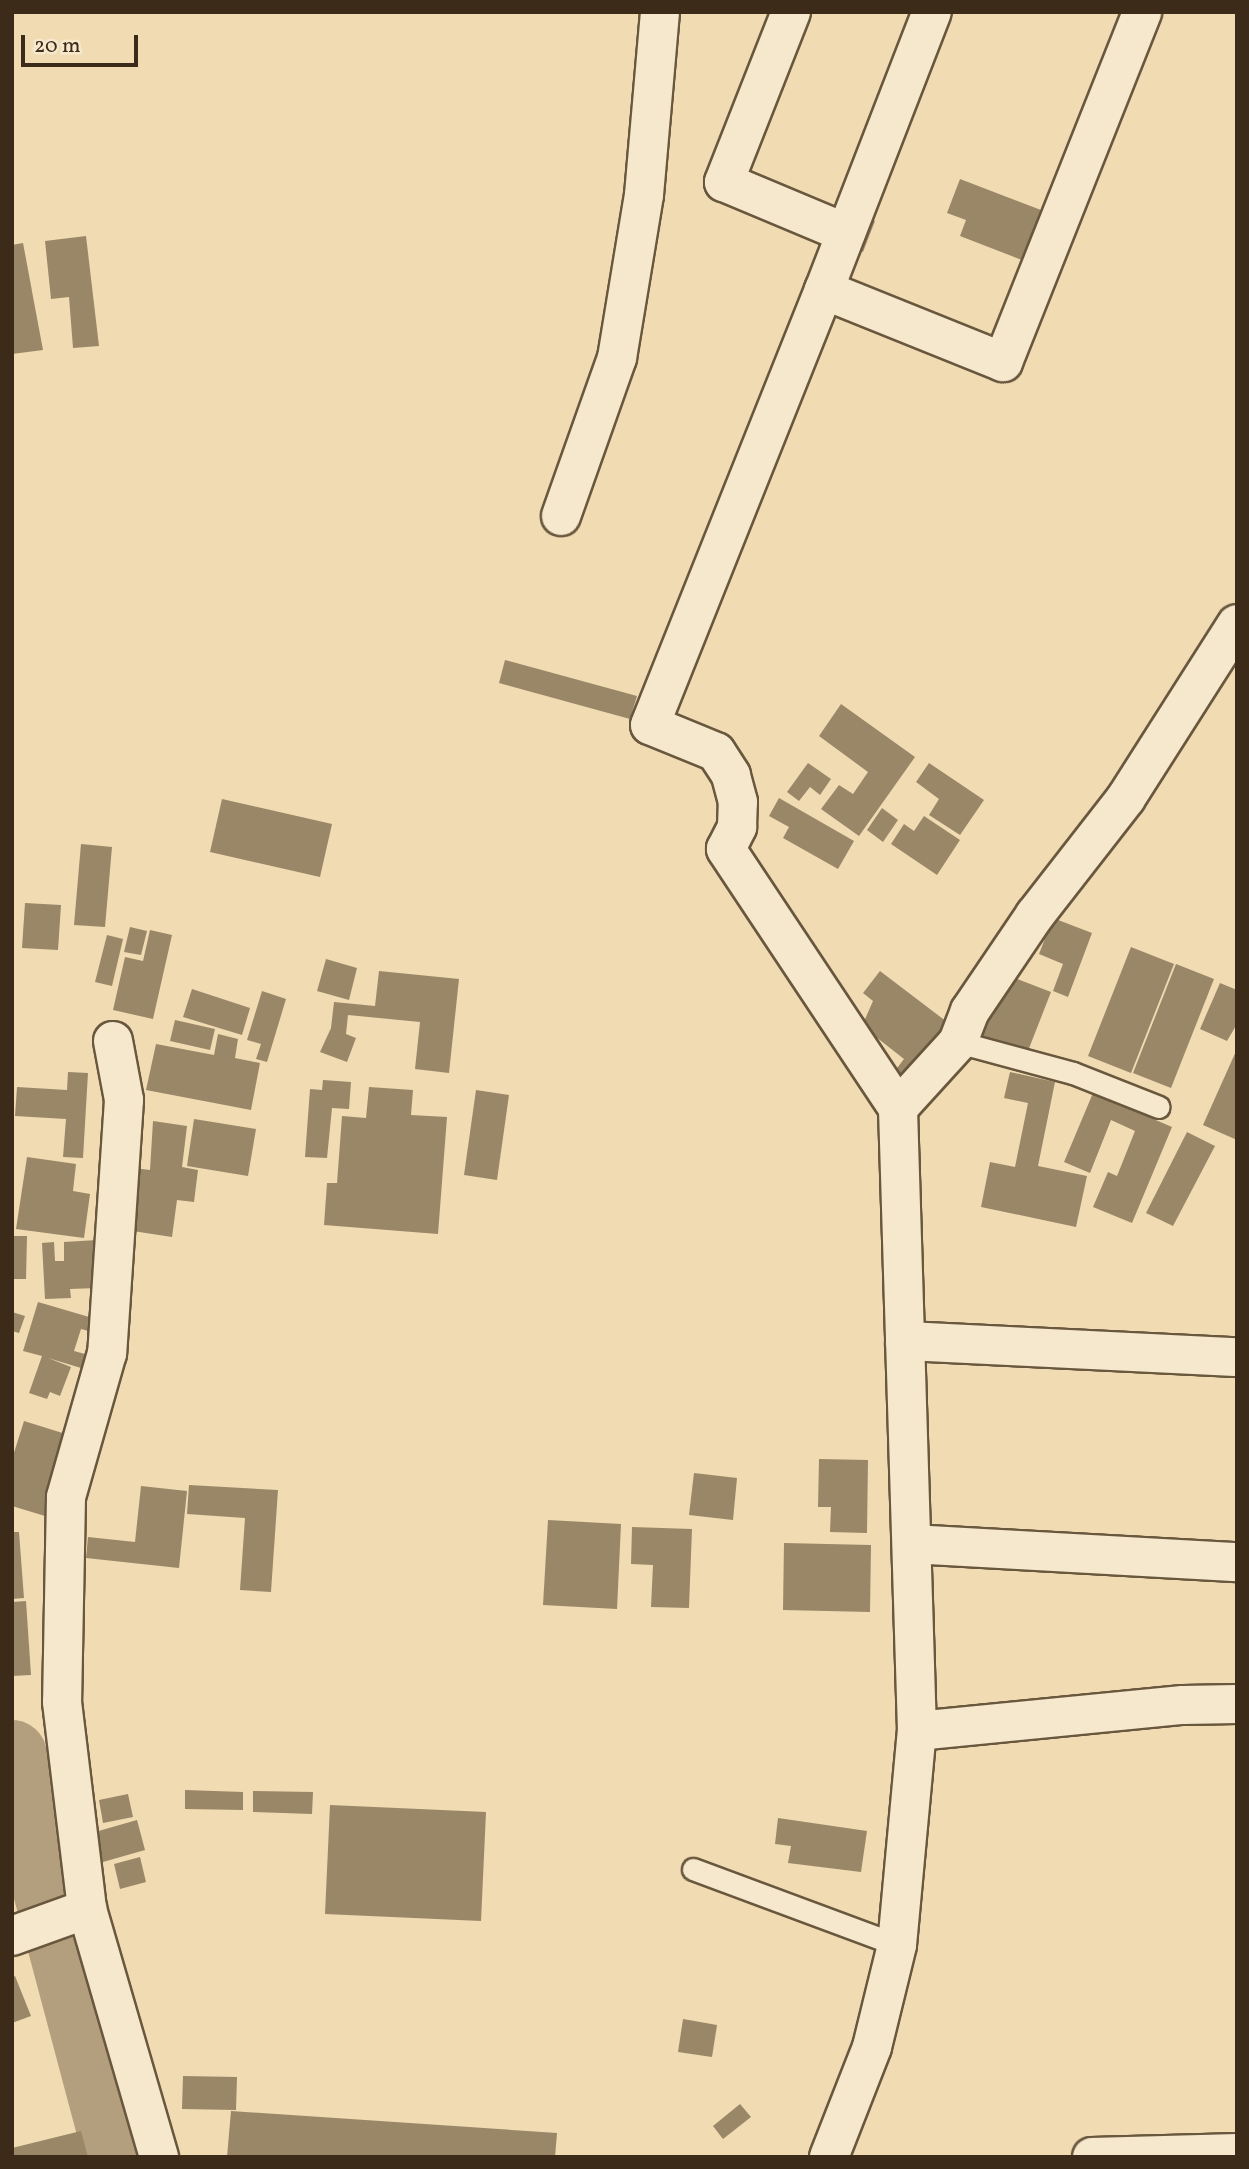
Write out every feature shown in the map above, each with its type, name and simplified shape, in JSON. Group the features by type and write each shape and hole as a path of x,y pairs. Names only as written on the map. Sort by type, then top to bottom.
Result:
{"street":[{"path":"561,516 617,358 644,195 660,12"},
{"path":"791,12 724,182 846,233"},
{"path":"829,2157 872,2047 897,1945 917,1731 898,1108 726,849 737,827 738,802 731,775 716,752 650,725 932,12"},
{"path":"824,290 1003,362 1142,12"},
{"path":"898,1108 958,1042 971,1011 1035,915 1126,798 1237,624"},
{"path":"113,1041 124,1100 107,1353 66,1497 62,1702 88,1909 159,2157"},
{"path":"905,1341 1237,1357"},
{"path":"912,1544 1237,1562"},
{"path":"917,1731 1183,1704 1237,1704"},
{"path":"15,1934 88,1909"},
{"path":"1093,2157 1237,2153"}],"lane":[{"path":"958,1042 1073,1073 1159,1107"},
{"path":"693,1869 897,1945"}],"building":[{"path":"960,179 1041,210 1022,260 960,236 966,220 947,213"},
{"path":"856,214 875,221 863,252 844,244"},
{"path":"86,236 99,346 73,348 69,297 51,299 45,241"},
{"path":"23,243 43,350 12,354 12,245"},
{"path":"505,660 637,696 630,719 499,683"},
{"path":"841,704 915,757 859,836 821,809 839,785 853,794 868,772 819,736"},
{"path":"808,763 831,779 820,795 810,787 799,801 787,792"},
{"path":"929,763 984,800 960,835 929,815 939,799 916,782"},
{"path":"779,798 854,841 838,869 783,838 789,827 769,816"},
{"path":"222,799 332,824 320,877 210,852"},
{"path":"882,808 898,820 883,842 867,830"},
{"path":"924,816 960,840 937,875 891,844 904,824 914,831"},
{"path":"81,844 112,847 105,927 74,925"},
{"path":"25,903 61,905 58,950 22,948"},
{"path":"1053,918 1092,933 1068,997 1053,991 1063,964 1039,954"},
{"path":"130,927 147,931 141,955 124,952"},
{"path":"150,930 172,935 153,1019 113,1010 125,957 143,961"},
{"path":"107,935 123,939 112,986 95,982"},
{"path":"1131,947 1174,964 1131,1073 1088,1056"},
{"path":"326,959 357,968 349,1000 317,991"},
{"path":"1176,964 1214,979 1171,1088 1133,1073"},
{"path":"379,971 459,979 449,1073 415,1069 420,1022 348,1015 346,1034 356,1038 347,1062 320,1052 331,1028 334,1002 375,1006"},
{"path":"880,971 947,1022 903,1080 894,1072 904,1059 862,1026 873,1001 863,993"},
{"path":"1004,974 1051,992 1026,1056 979,1038"},
{"path":"1220,983 1237,990 1237,1024 1227,1041 1200,1029"},
{"path":"192,989 250,1008 242,1035 183,1017"},
{"path":"262,991 286,999 267,1062 256,1059 261,1044 247,1040"},
{"path":"175,1020 215,1029 210,1050 170,1041"},
{"path":"218,1034 238,1039 235,1058 260,1063 251,1110 146,1090 156,1044 214,1055"},
{"path":"1237,1049 1237,1140 1203,1125"},
{"path":"68,1072 88,1073 83,1158 63,1157 66,1119 15,1116 17,1087 67,1090"},
{"path":"1010,1072 1055,1082 1038,1166 1087,1176 1076,1227 981,1207 990,1162 1015,1167 1028,1103 1004,1098"},
{"path":"323,1080 351,1082 349,1109 332,1108 327,1158 305,1157 310,1089 322,1090"},
{"path":"369,1087 413,1090 411,1115 447,1117 438,1234 324,1225 327,1183 337,1183 342,1116 366,1118"},
{"path":"476,1090 509,1095 497,1180 464,1175"},
{"path":"1093,1093 1172,1127 1132,1223 1093,1207 1108,1172 1117,1176 1135,1131 1111,1120 1090,1173 1064,1162"},
{"path":"194,1119 256,1129 248,1176 187,1166"},
{"path":"153,1121 187,1126 182,1167 198,1170 194,1202 177,1200 172,1237 126,1230 125,1167 150,1170"},
{"path":"1187,1132 1215,1146 1173,1226 1146,1213"},
{"path":"27,1157 76,1164 73,1191 90,1194 84,1238 16,1229"},
{"path":"12,1236 27,1236 26,1279 12,1279"},
{"path":"97,1240 98,1288 70,1289 71,1298 45,1299 42,1243 54,1242 55,1261 64,1261 64,1242"},
{"path":"38,1302 96,1319 92,1332 81,1329 74,1351 85,1354 81,1368 48,1358 71,1367 60,1396 50,1392 47,1399 29,1393 42,1356 23,1351"},
{"path":"12,1312 25,1316 19,1333 12,1331"},
{"path":"24,1421 69,1435 45,1516 12,1506 12,1459"},
{"path":"819,1459 868,1460 867,1533 830,1532 831,1507 818,1507"},
{"path":"694,1473 737,1478 733,1520 689,1515"},
{"path":"189,1485 278,1490 271,1592 240,1590 245,1518 187,1514"},
{"path":"141,1486 187,1491 179,1568 86,1558 88,1537 135,1542"},
{"path":"548,1520 621,1524 617,1609 543,1605"},
{"path":"632,1527 692,1529 689,1608 651,1607 653,1565 631,1564"},
{"path":"12,1532 19,1532 24,1598 12,1599"},
{"path":"784,1543 871,1545 870,1612 783,1610"},
{"path":"26,1601 31,1675 12,1676 12,1602"},
{"path":"185,1790 243,1792 243,1810 185,1809"},
{"path":"253,1791 313,1792 312,1814 253,1812"},
{"path":"128,1794 133,1817 103,1823 99,1800"},
{"path":"330,1805 486,1812 481,1921 325,1914"},
{"path":"778,1818 867,1831 861,1872 788,1863 791,1846 775,1844"},
{"path":"137,1820 145,1850 103,1862 95,1832"},
{"path":"140,1857 146,1882 120,1889 114,1864"},
{"path":"15,1976 31,2016 12,2023 12,1977"},
{"path":"683,2019 717,2025 712,2057 678,2052"},
{"path":"183,2076 237,2077 236,2110 182,2109"},
{"path":"740,2104 751,2117 723,2139 713,2126"},
{"path":"231,2111 557,2133 555,2157 227,2157"},
{"path":"81,2131 88,2157 12,2157 12,2148"}],"waterway":[{"path":"12,1755 119,2157"}]}
